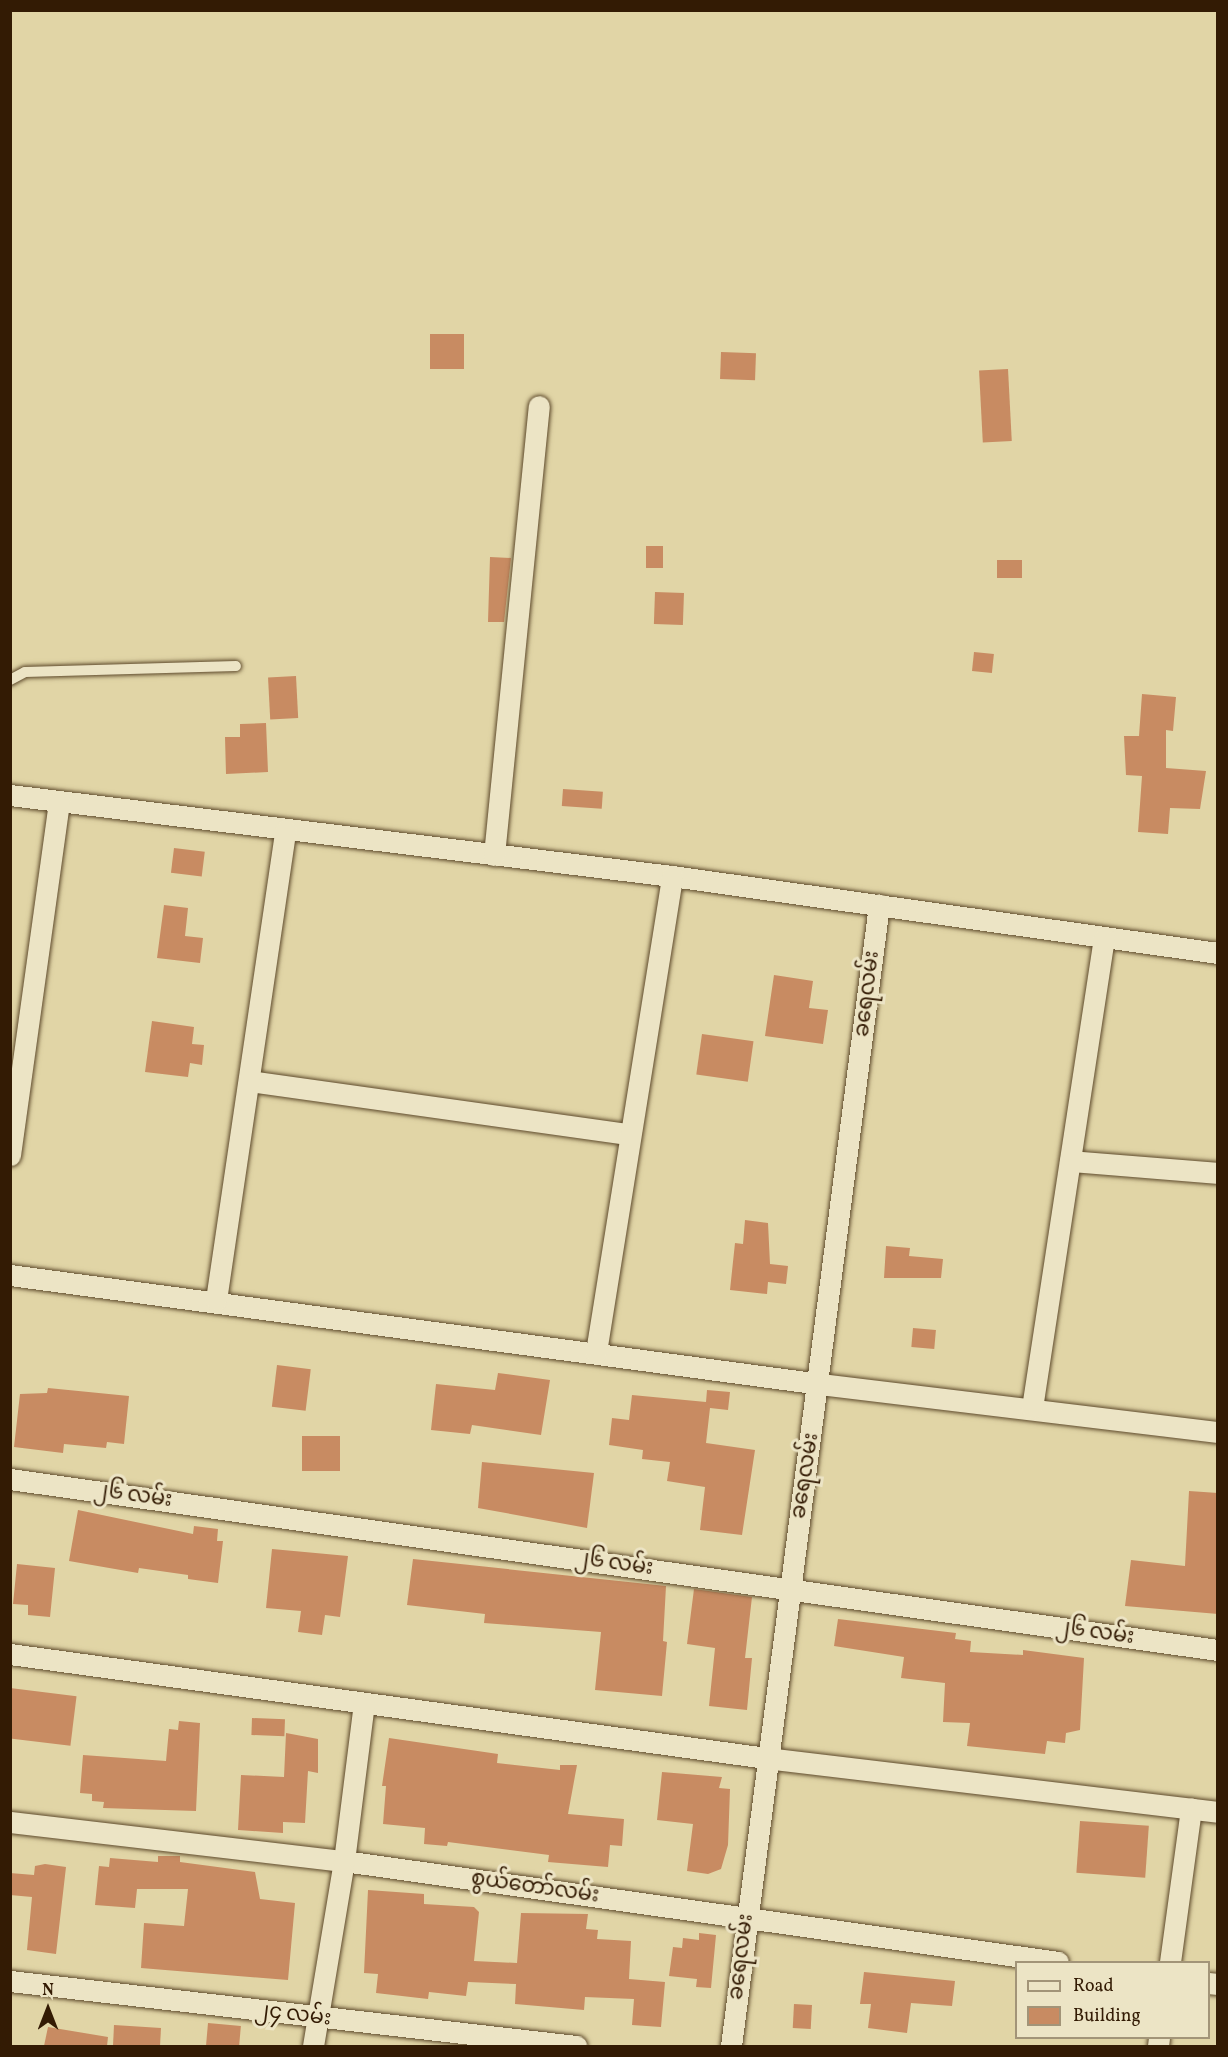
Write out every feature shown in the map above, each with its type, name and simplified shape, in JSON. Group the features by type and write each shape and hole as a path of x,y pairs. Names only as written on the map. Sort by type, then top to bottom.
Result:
{"street":[{"path":"494,855 539,406"},
{"path":"10,795 672,876 1218,953"},
{"path":"10,1155 59,801"},
{"path":"216,1299 285,830"},
{"path":"596,1352 628,1134 672,876"},
{"name":"ခရေလမ်း","path":"731,2046 766,1758 820,1384 879,905"},
{"path":"1032,1408 1104,938"},
{"path":"250,1080 628,1134"},
{"path":"1070,1161 1218,1173"},
{"path":"10,1275 216,1299 820,1384 1218,1432"},
{"name":"၂၆ လမ်း","path":"10,1479 1218,1650"},
{"path":"10,1654 766,1758 1218,1812"},
{"path":"312,2046 344,1862 364,1703"},
{"path":"1170,1961 1191,1808"},
{"name":"စွယ်တော်လမ်း","path":"10,1821 344,1862 1051,1961"},
{"name":"၂၄ လမ်း","path":"10,1981 316,2019 576,2046"}],"lane":[{"path":"10,680 25,672 236,666"}],"building":[{"path":"430,334 464,334 464,369 430,369"},
{"path":"721,352 756,353 755,380 720,379"},
{"path":"1008,369 1012,441 983,442 979,371"},
{"path":"646,546 663,546 663,568 646,568"},
{"path":"490,557 511,558 504,622 488,622"},
{"path":"997,560 1022,560 1022,578 997,578"},
{"path":"655,592 684,593 683,625 654,624"},
{"path":"974,652 994,654 992,673 972,671"},
{"path":"296,676 298,718 270,719 268,677"},
{"path":"1142,694 1176,697 1173,731 1166,730 1166,768 1206,771 1200,809 1170,808 1168,834 1138,832 1142,776 1126,775 1124,736 1139,736"},
{"path":"266,723 268,772 226,774 225,737 240,737 240,724"},
{"path":"563,789 603,792 602,809 562,806"},
{"path":"174,848 205,852 202,877 171,873"},
{"path":"164,905 188,908 185,936 203,938 200,963 157,958"},
{"path":"774,975 813,981 809,1008 828,1010 823,1044 765,1036"},
{"path":"152,1021 194,1027 192,1044 204,1045 202,1065 190,1063 188,1077 145,1072"},
{"path":"702,1034 753,1041 748,1082 696,1075"},
{"path":"745,1220 768,1223 770,1264 788,1266 786,1284 768,1282 767,1294 730,1290 735,1243 743,1244"},
{"path":"886,1246 910,1248 909,1256 943,1259 941,1278 884,1278"},
{"path":"913,1328 936,1330 934,1349 911,1347"},
{"path":"277,1365 311,1369 306,1411 272,1407"},
{"path":"498,1373 550,1380 541,1435 472,1425 470,1434 431,1430 436,1384 495,1390"},
{"path":"48,1388 129,1396 124,1444 107,1442 106,1448 64,1444 63,1453 14,1447 20,1394 47,1393"},
{"path":"707,1390 730,1392 728,1410 710,1408 706,1443 755,1450 742,1535 700,1530 705,1487 667,1481 670,1462 642,1459 643,1450 609,1445 612,1418 629,1420 632,1395 706,1402"},
{"path":"302,1436 340,1436 340,1471 302,1471"},
{"path":"482,1462 594,1473 587,1528 478,1508"},
{"path":"1189,1491 1218,1493 1218,1614 1125,1606 1131,1560 1185,1566"},
{"path":"78,1510 193,1534 194,1526 218,1529 217,1541 223,1541 218,1583 188,1579 188,1575 139,1568 138,1573 69,1561"},
{"path":"272,1549 348,1556 340,1617 325,1615 322,1635 298,1632 301,1611 266,1608"},
{"path":"413,1559 666,1586 663,1641 667,1642 662,1696 595,1690 601,1632 484,1623 485,1614 407,1605"},
{"path":"17,1564 55,1568 50,1617 28,1615 28,1605 13,1604"},
{"path":"694,1589 752,1597 745,1658 752,1658 747,1710 709,1706 715,1648 687,1644"},
{"path":"838,1619 956,1633 955,1639 971,1641 970,1652 1023,1655 1023,1650 1084,1658 1080,1730 1066,1733 1065,1743 1047,1741 1045,1754 967,1746 970,1723 943,1722 945,1683 901,1678 904,1657 834,1646"},
{"path":"10,1688 77,1696 70,1746 10,1738"},
{"path":"252,1718 285,1719 284,1736 251,1735"},
{"path":"179,1721 200,1723 196,1811 103,1808 104,1802 92,1801 92,1794 80,1793 83,1755 166,1761 169,1729 178,1730"},
{"path":"286,1733 318,1739 318,1773 308,1771 305,1823 283,1822 283,1833 238,1830 241,1775 284,1777"},
{"path":"389,1738 498,1754 497,1763 560,1770 560,1765 577,1765 568,1814 624,1819 622,1846 610,1845 608,1867 548,1862 549,1855 448,1842 447,1846 424,1844 425,1828 383,1824 386,1786 382,1786"},
{"path":"662,1772 722,1777 719,1788 730,1789 728,1845 721,1869 708,1874 687,1871 693,1824 657,1820"},
{"path":"1080,1821 1149,1826 1145,1878 1076,1873"},
{"path":"158,1856 180,1856 180,1862 255,1872 260,1899 295,1903 288,1980 141,1968 144,1923 184,1926 188,1889 137,1889 135,1908 95,1905 99,1866 109,1867 110,1858 158,1862"},
{"path":"45,1864 66,1867 56,1954 27,1950 32,1897 10,1895 10,1873 34,1875 35,1866"},
{"path":"368,1890 424,1894 424,1904 474,1907 479,1912 474,1961 517,1963 521,1913 588,1914 586,1929 598,1930 597,1939 631,1941 629,1979 665,1982 661,2027 632,2025 634,1999 585,1997 584,2010 515,2004 516,1984 468,1982 466,1996 429,1992 428,1999 376,1993 378,1974 364,1973"},
{"path":"699,1933 716,1935 711,1988 696,1987 697,1979 669,1976 673,1947 682,1948 683,1938 699,1940"},
{"path":"864,1972 955,1981 952,2006 911,2003 907,2033 868,2028 871,2004 860,2004"},
{"path":"794,2004 812,2005 811,2029 793,2028"},
{"path":"208,2023 241,2026 239,2046 206,2046"},
{"path":"114,2025 161,2028 160,2046 113,2046"},
{"path":"48,2027 108,2037 107,2046 44,2046"}]}
